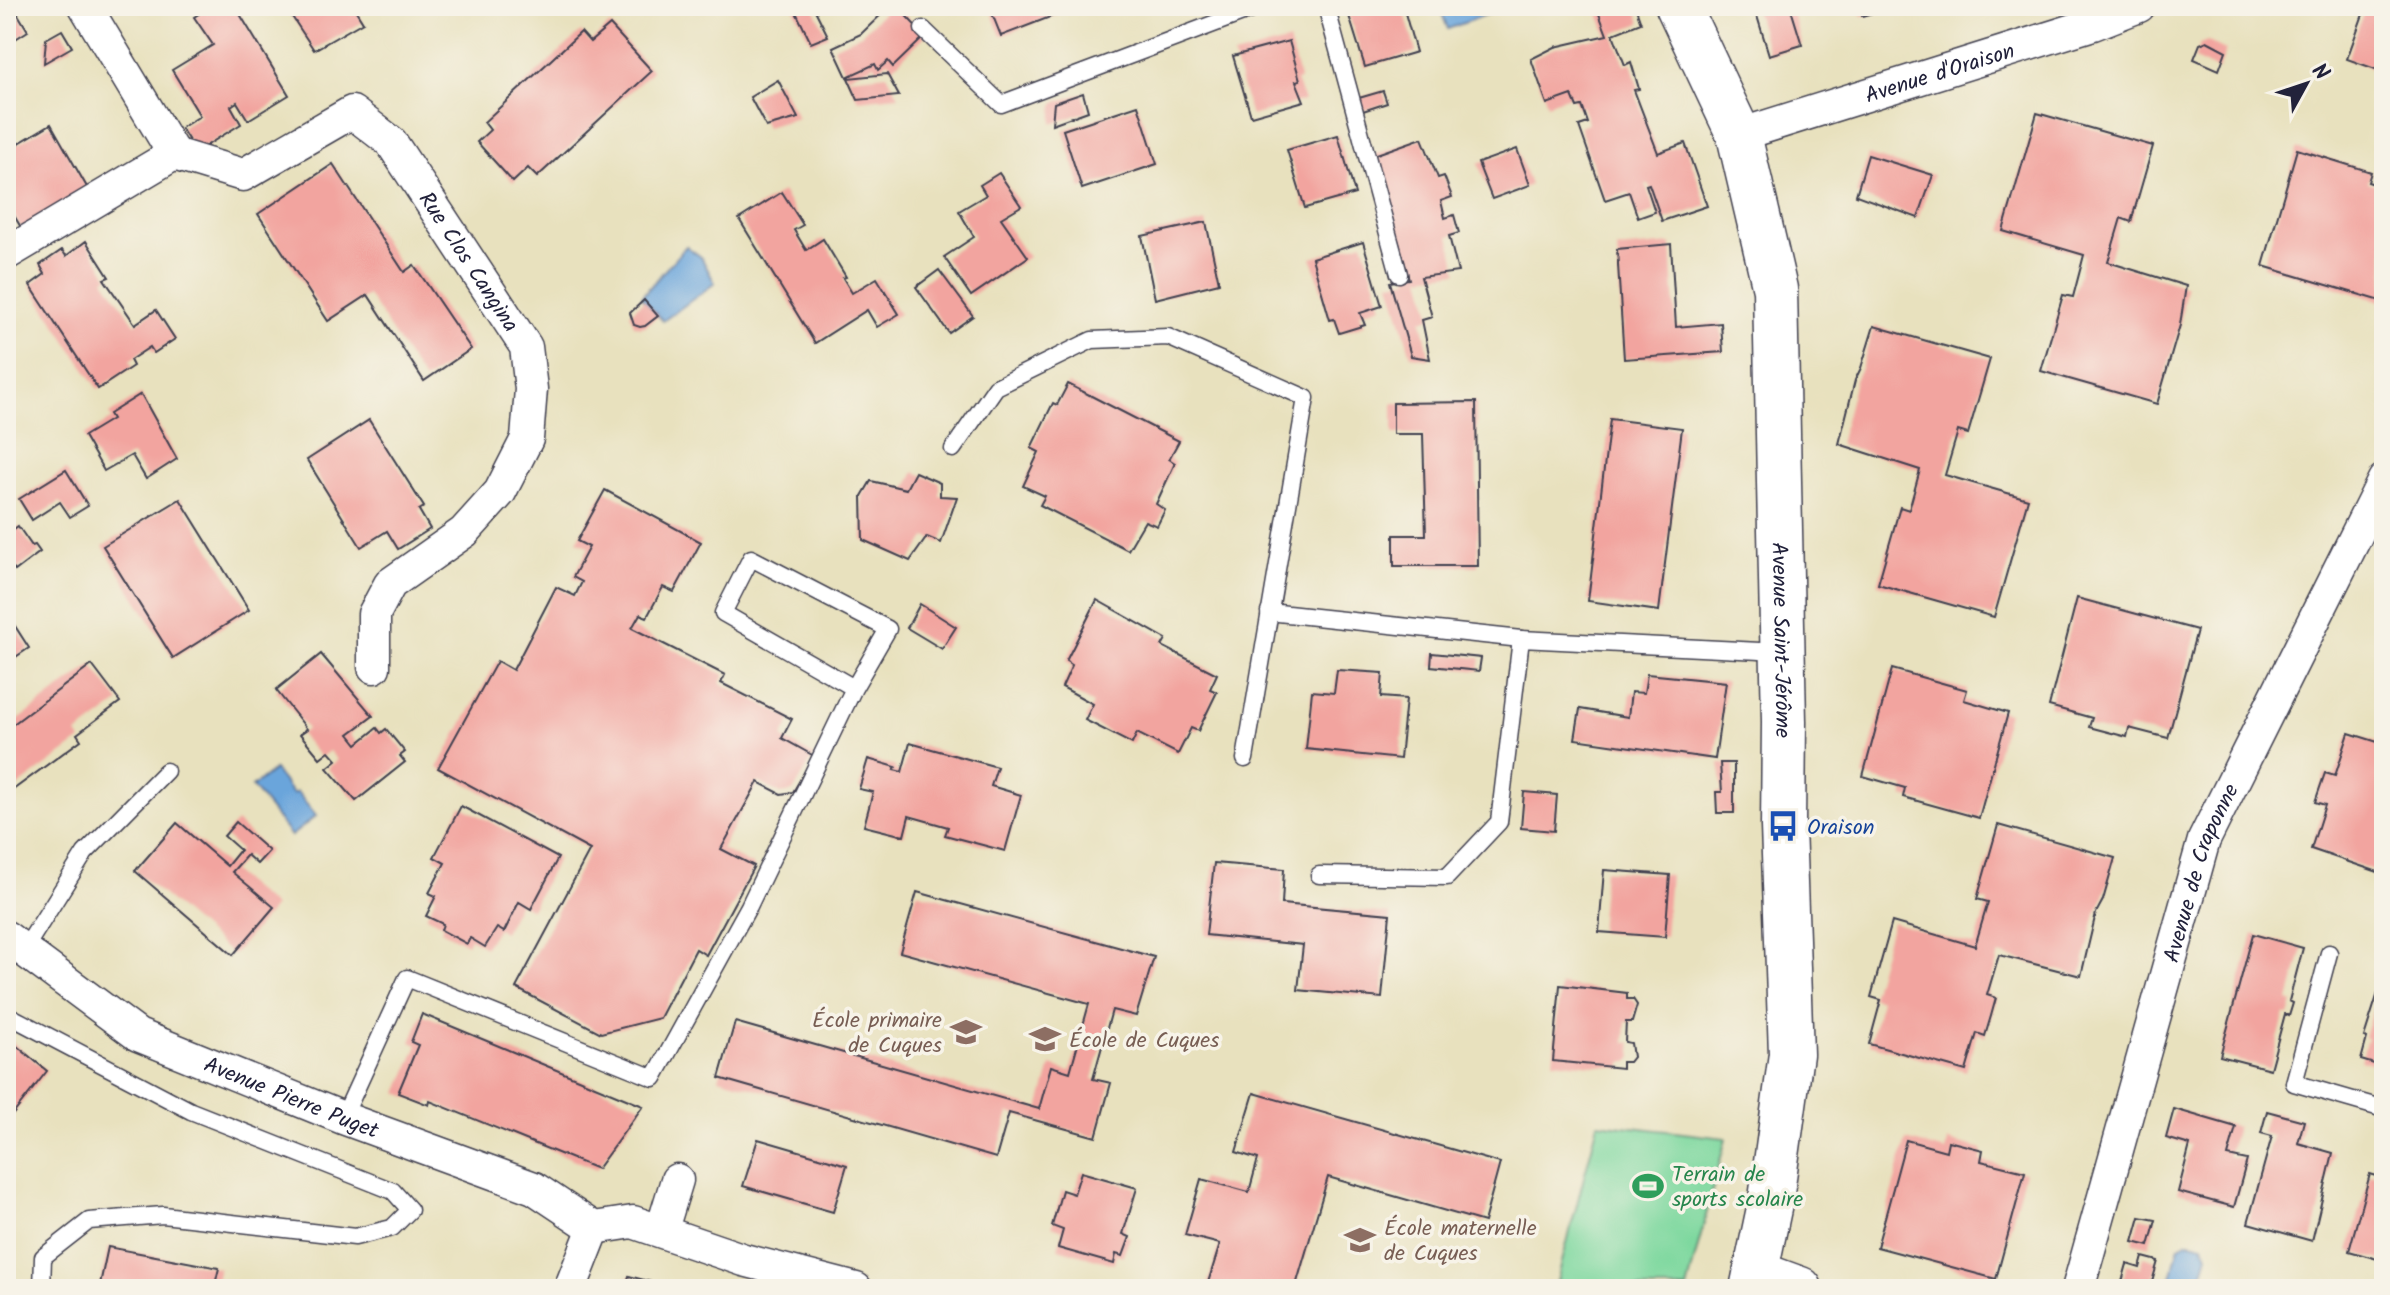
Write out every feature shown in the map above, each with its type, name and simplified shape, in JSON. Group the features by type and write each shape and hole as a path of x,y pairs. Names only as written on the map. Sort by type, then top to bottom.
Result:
{"street":[{"path":"6,254 174,154 85,6"},
{"name":"Avenue Saint-Jérôme","path":"1678,6 1739,135 1775,289 1783,826 1791,1054 1771,1199 1754,1281"},
{"name":"Avenue d'Oraison","path":"1739,135 2093,24 2139,6"},
{"name":"Rue Clos Cangina","path":"174,154 243,175 352,112 391,142 526,347 531,389 527,439 500,492 464,532 390,584 374,614 374,667"},
{"name":"Avenue de Craponne","path":"2078,1289 2204,840 2381,492"},
{"name":"Avenue Pierre Puget","path":"15,944 138,1035 343,1118 534,1188 594,1228"},
{"path":"663,1224 677,1180"},
{"path":"570,1289 594,1228 633,1222 663,1224 744,1260 856,1289"},
{"path":"1754,1281 1800,1289"}],"lane":[{"path":"923,29 1001,104 1261,6"},
{"path":"1326,6 1399,274"},
{"path":"953,449 996,387 1092,340 1168,337 1306,398 1245,759"},
{"path":"343,1118 407,978 654,1078 749,906 854,688 888,629 751,558 723,613 854,688"},
{"path":"1269,612 1521,639 1781,652"},
{"path":"1319,875 1447,877 1499,822 1521,639"},
{"path":"15,944 85,853 166,771"},
{"path":"2329,953 2294,1083 2384,1109"},
{"path":"6,1014 191,1111 393,1191 410,1210 392,1228 355,1237 163,1215 89,1221 43,1257 42,1289"}],"green space":[{"name":"Terrain de sports scolaire","path":"1598,1123 1726,1138 1687,1289 1555,1289"}],"water":[{"path":"1439,6 1494,6 1496,11 1448,29"},
{"path":"686,246 701,257 715,283 663,321 641,297"},
{"path":"274,770 316,816 291,836 252,787"},
{"path":"2188,1241 2203,1245 2208,1255 2198,1289 2168,1289 2179,1246"}],"building":[{"path":"6,6 13,6 28,31 6,45"},
{"path":"211,6 235,6 289,95 248,120 237,102 231,106 241,124 196,152 181,128 200,116 172,70 213,45 194,17"},
{"path":"285,6 353,6 363,22 314,50"},
{"path":"793,6 813,6 828,36 811,43"},
{"path":"890,6 897,6 925,36 893,67 888,61 878,70 875,64 847,77 833,47 861,34"},
{"path":"989,6 1070,6 1071,9 1001,36"},
{"path":"1346,6 1403,6 1416,52 1365,67"},
{"path":"1611,6 1635,6 1641,23 1613,34 1625,65 1631,62 1639,89 1634,90 1658,153 1685,143 1707,206 1662,221 1649,184 1646,185 1655,212 1638,218 1629,192 1605,200 1579,126 1588,123 1582,106 1577,107 1572,95 1547,104 1531,59 1555,47 1607,35 1598,11"},
{"path":"1754,6 1790,6 1802,45 1769,55"},
{"path":"1859,6 1893,6 1893,7 1862,16"},
{"path":"2366,6 2384,6 2384,72 2347,59"},
{"path":"610,25 652,71 537,177 528,168 513,182 477,142 490,130 484,122 581,32 590,42"},
{"path":"62,30 72,47 44,63 46,39"},
{"path":"1289,41 1300,80 1296,81 1304,101 1251,116 1233,56"},
{"path":"2207,41 2226,51 2219,70 2194,59 2200,44"},
{"path":"887,74 899,96 858,100 848,78"},
{"path":"778,80 798,118 766,127 750,97"},
{"path":"1383,91 1387,103 1363,111 1359,98"},
{"path":"1083,93 1088,111 1052,124 1054,103"},
{"path":"1138,105 1157,164 1082,189 1063,130"},
{"path":"2037,113 2153,146 2131,222 2121,218 2108,262 2186,286 2180,325 2157,404 2041,371 2063,295 2073,297 2084,255 2003,231"},
{"path":"51,124 88,189 22,229 6,202 6,151"},
{"path":"1338,135 1355,194 1305,208 1287,150"},
{"path":"1422,138 1438,178 1444,176 1452,197 1441,201 1445,218 1454,215 1459,233 1449,236 1458,272 1421,277 1432,317 1422,320 1430,359 1411,356 1390,282 1409,279 1374,155"},
{"path":"1517,149 1530,185 1492,199 1478,163"},
{"path":"2297,149 2371,172 2368,182 2384,187 2384,291 2381,301 2263,266"},
{"path":"1868,155 1933,175 1918,218 1856,195"},
{"path":"333,164 404,272 414,265 471,349 424,381 368,295 328,321 258,214"},
{"path":"999,173 1021,206 1001,218 1028,257 971,296 944,257 974,237 959,211 986,195 980,185"},
{"path":"782,192 803,225 794,230 806,250 823,239 852,293 877,278 899,314 877,327 867,310 815,343 739,219"},
{"path":"1206,222 1219,283 1155,299 1142,236"},
{"path":"86,241 109,277 104,279 135,324 156,310 175,339 154,353 150,347 130,360 133,366 98,389 30,285 45,274 40,265 62,250 66,256"},
{"path":"1363,242 1382,306 1360,313 1365,325 1339,333 1334,319 1330,320 1312,258"},
{"path":"1671,244 1676,327 1721,323 1723,352 1624,359 1617,249"},
{"path":"939,270 973,316 949,333 916,287"},
{"path":"644,300 658,316 640,327 634,325 630,313"},
{"path":"1874,326 1990,359 1968,434 1958,431 1945,475 2028,499 1994,617 1878,584 1900,507 1909,510 1920,470 1839,444 1855,380"},
{"path":"1068,384 1179,441 1169,459 1175,463 1156,504 1165,510 1157,526 1145,521 1128,550 1040,505 1045,496 1023,486 1039,452 1031,448 1053,403 1057,405"},
{"path":"141,394 177,459 146,479 132,455 104,471 84,436 112,419 109,414"},
{"path":"1476,402 1478,566 1394,566 1394,535 1426,535 1423,434 1393,434 1393,403"},
{"path":"1610,419 1682,428 1659,611 1588,601"},
{"path":"369,420 424,507 419,510 430,529 398,549 387,531 361,547 307,460"},
{"path":"66,470 88,506 70,517 60,502 32,520 19,499"},
{"path":"915,472 940,483 940,496 957,497 941,543 927,537 910,561 863,540 862,496 871,481 906,489"},
{"path":"605,490 701,542 674,592 663,587 647,617 640,614 632,628 725,675 721,683 792,719 782,738 814,756 793,792 781,794 758,782 721,849 754,866 706,955 696,949 660,1018 601,1033 516,988 590,850 438,768 497,661 513,670 556,587 575,596 582,582 573,577 589,547 577,541"},
{"path":"180,499 249,610 173,658 103,546"},
{"path":"18,526 40,552 15,571 8,561 6,563 6,535"},
{"path":"2077,598 2197,630 2168,738 2129,728 2127,737 2089,727 2092,718 2049,706"},
{"path":"1097,600 1166,639 1162,646 1217,674 1210,689 1217,692 1198,731 1191,728 1178,754 1137,733 1132,744 1085,720 1093,704 1062,687 1072,665 1066,661"},
{"path":"920,604 956,627 942,649 907,628"},
{"path":"6,612 29,648 11,660 6,652"},
{"path":"1432,653 1481,658 1479,671 1431,666"},
{"path":"321,654 373,716 349,734 357,744 377,728 381,733 386,729 405,752 400,756 405,762 356,801 327,768 337,760 329,751 320,758 300,734 307,729 276,690"},
{"path":"92,665 120,702 77,734 81,740 6,795 6,724 8,728"},
{"path":"1892,669 1967,690 1964,700 2008,713 1979,818 1903,797 1905,788 1863,776"},
{"path":"1337,670 1383,673 1381,697 1406,699 1400,759 1306,749 1312,691 1334,693"},
{"path":"1647,674 1726,682 1715,759 1575,739 1580,709 1628,717 1631,692 1644,693"},
{"path":"2349,733 2384,744 2384,874 2311,849 2325,805 2315,802 2325,773 2335,776"},
{"path":"910,743 997,767 991,786 1021,795 1005,851 945,835 948,827 909,816 904,836 864,826 873,792 859,789 868,759 896,767 894,770 902,772"},
{"path":"1720,763 1734,763 1734,813 1717,813 1716,792 1722,792"},
{"path":"1524,792 1557,795 1554,831 1521,828"},
{"path":"461,806 558,858 531,909 519,902 504,932 497,928 485,947 470,938 467,944 441,930 443,924 426,916 436,896 429,893 445,863 434,857"},
{"path":"236,822 269,851 257,864 247,855 232,872 274,907 233,955 135,871 177,823 227,866 240,850 224,836"},
{"path":"1998,825 2115,858 2096,913 2081,976 1999,955 1987,995 1996,998 1991,1016 1985,1036 1977,1033 1966,1071 1869,1044 1881,1000 1871,997 1892,922 1975,946 1988,902 1977,899"},
{"path":"1214,863 1284,869 1282,904 1390,914 1382,998 1298,990 1303,945 1206,935"},
{"path":"1604,870 1670,875 1665,937 1599,932"},
{"path":"917,892 1154,957 1136,1016 1112,1010 1093,1079 1111,1083 1096,1137 1009,1113 996,1158 719,1078 735,1022 1039,1109 1051,1066 1070,1072 1089,1004 900,952"},
{"path":"2253,934 2303,948 2289,1001 2293,1003 2289,1016 2285,1014 2270,1069 2220,1056"},
{"path":"2384,974 2384,1067 2361,1060 2367,1038 2364,1037"},
{"path":"1560,985 1627,993 1627,999 1633,999 1637,1005 1632,1022 1626,1022 1625,1042 1631,1043 1633,1057 1629,1062 1622,1062 1622,1068 1553,1061"},
{"path":"422,1014 643,1106 597,1169 430,1101 429,1105 398,1093 418,1045 411,1042"},
{"path":"6,1037 47,1071 6,1123"},
{"path":"1254,1093 1500,1163 1484,1222 1328,1177 1295,1289 1206,1289 1220,1244 1185,1235 1201,1179 1249,1192 1258,1159 1236,1152"},
{"path":"2174,1109 2236,1127 2228,1156 2247,1160 2234,1207 2178,1192 2190,1145 2166,1138"},
{"path":"2267,1111 2304,1121 2298,1143 2333,1153 2312,1241 2248,1223 2272,1136 2261,1133"},
{"path":"758,1139 847,1165 833,1212 743,1186"},
{"path":"1906,1140 1946,1151 1948,1141 1983,1150 1981,1161 2025,1172 1996,1279 1877,1247"},
{"path":"1081,1172 1137,1188 1123,1234 1130,1237 1123,1256 1116,1254 1114,1264 1058,1248 1063,1230 1052,1226 1062,1190 1074,1194"},
{"path":"2370,1174 2384,1178 2384,1261 2349,1251"},
{"path":"2140,1217 2156,1220 2149,1246 2133,1242"},
{"path":"108,1247 219,1268 214,1289 99,1289"},
{"path":"2143,1257 2158,1261 2150,1289 2120,1289 2127,1264 2140,1268"},
{"path":"629,1276 674,1288 674,1289 625,1289"}],"place":[{"name":"Oraison","path":"1783,826"},
{"name":"École primaire de Cuques","path":"966,1032"},
{"name":"École de Cuques","path":"1045,1039"},
{"name":"Terrain de sports scolaire","path":"1648,1186"},
{"name":"École maternelle de Cuques","path":"1360,1240"}]}
